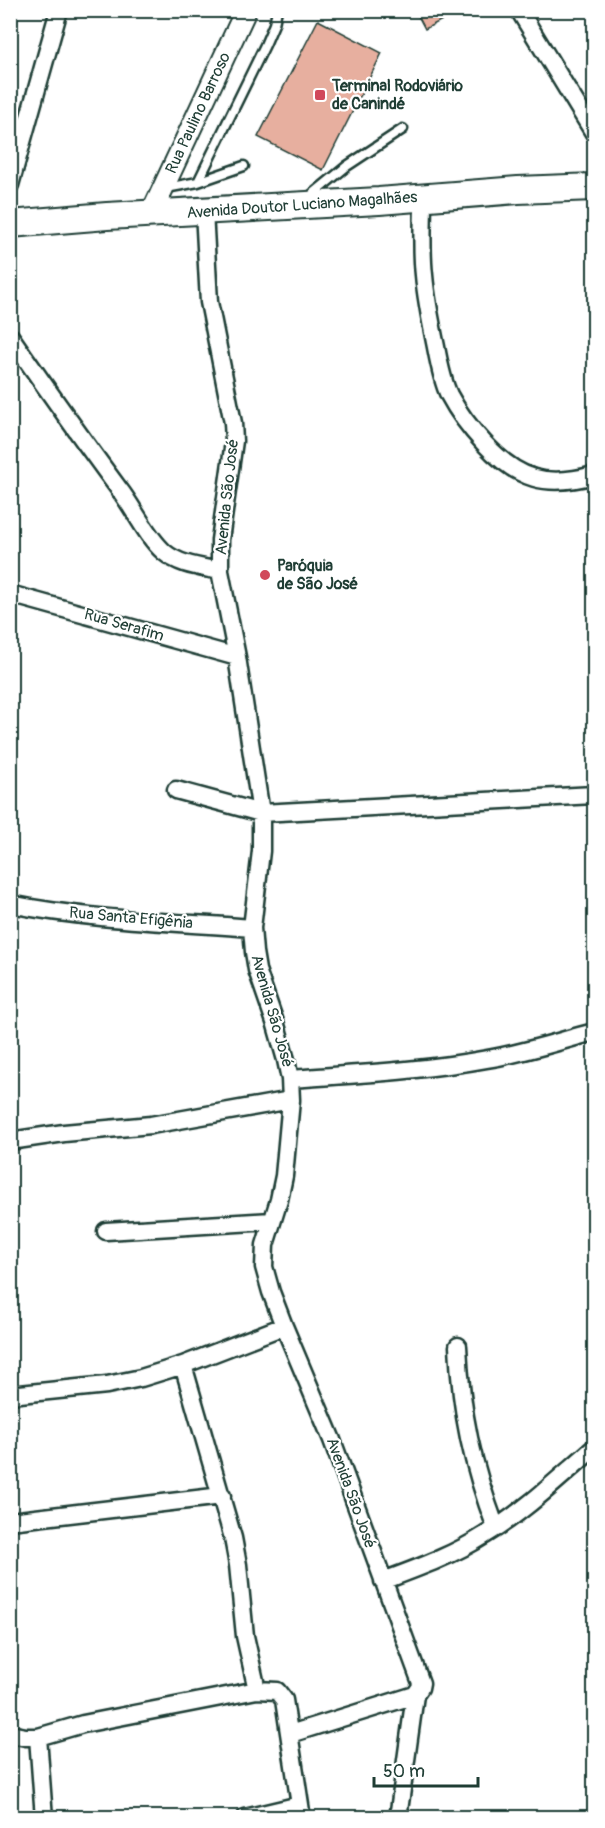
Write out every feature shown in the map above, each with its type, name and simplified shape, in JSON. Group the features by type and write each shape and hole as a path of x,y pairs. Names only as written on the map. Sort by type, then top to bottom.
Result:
{"main road":[{"name":"Avenida Doutor Luciano Magalhães","path":"10,224 107,216 594,187"}],"street":[{"path":"10,184 59,10"},
{"name":"Rua Paulino Barroso","path":"151,214 246,10"},
{"path":"519,10 594,133"},
{"path":"423,198 422,253 426,294 444,382 450,398 479,437 498,458 516,471 537,478 554,480 570,480 594,475"},
{"name":"Avenida São José","path":"204,211 209,302 233,423 234,441 224,502 220,571 237,657 261,813 261,850 252,928 257,970 276,1025 290,1079 291,1100 284,1176 265,1245 264,1267 284,1326 332,1440 383,1581 418,1687"},
{"path":"10,336 155,542 164,552 178,561 220,571"},
{"name":"Rua Serafim","path":"10,594 237,657"},
{"path":"176,790 261,813 594,795"},
{"name":"Rua Santa Efigênia","path":"10,904 92,916 252,928"},
{"path":"290,1079 457,1064 516,1053 594,1032"},
{"path":"10,1141 64,1133 151,1125 291,1100"},
{"path":"106,1231 272,1221"},
{"path":"10,1395 106,1384 141,1377 183,1365 284,1326"},
{"path":"458,1346 462,1405 469,1445 477,1477 496,1528"},
{"path":"183,1365 233,1538 246,1636 257,1690"},
{"path":"383,1581 458,1550 496,1528 545,1491 594,1448"},
{"path":"10,1521 222,1496"},
{"path":"290,1734 418,1687 398,1818"},
{"path":"10,1734 38,1737 83,1724 257,1690 276,1691 281,1695 290,1734 301,1811 245,1818"},
{"path":"38,1737 44,1818"}],"lane":[{"path":"198,182 265,45 277,10"},
{"path":"301,204 347,166 403,129"},
{"path":"164,188 198,182 244,166"}],"building":[{"path":"415,10 447,10 450,16 425,29"},
{"name":"Terminal Rodoviário de Canindé","path":"318,20 382,53 323,170 258,137"}],"place":[{"name":"Terminal Rodoviário de Canindé","path":"320,95"},
{"name":"Paróquia de São José","path":"265,575"}]}
